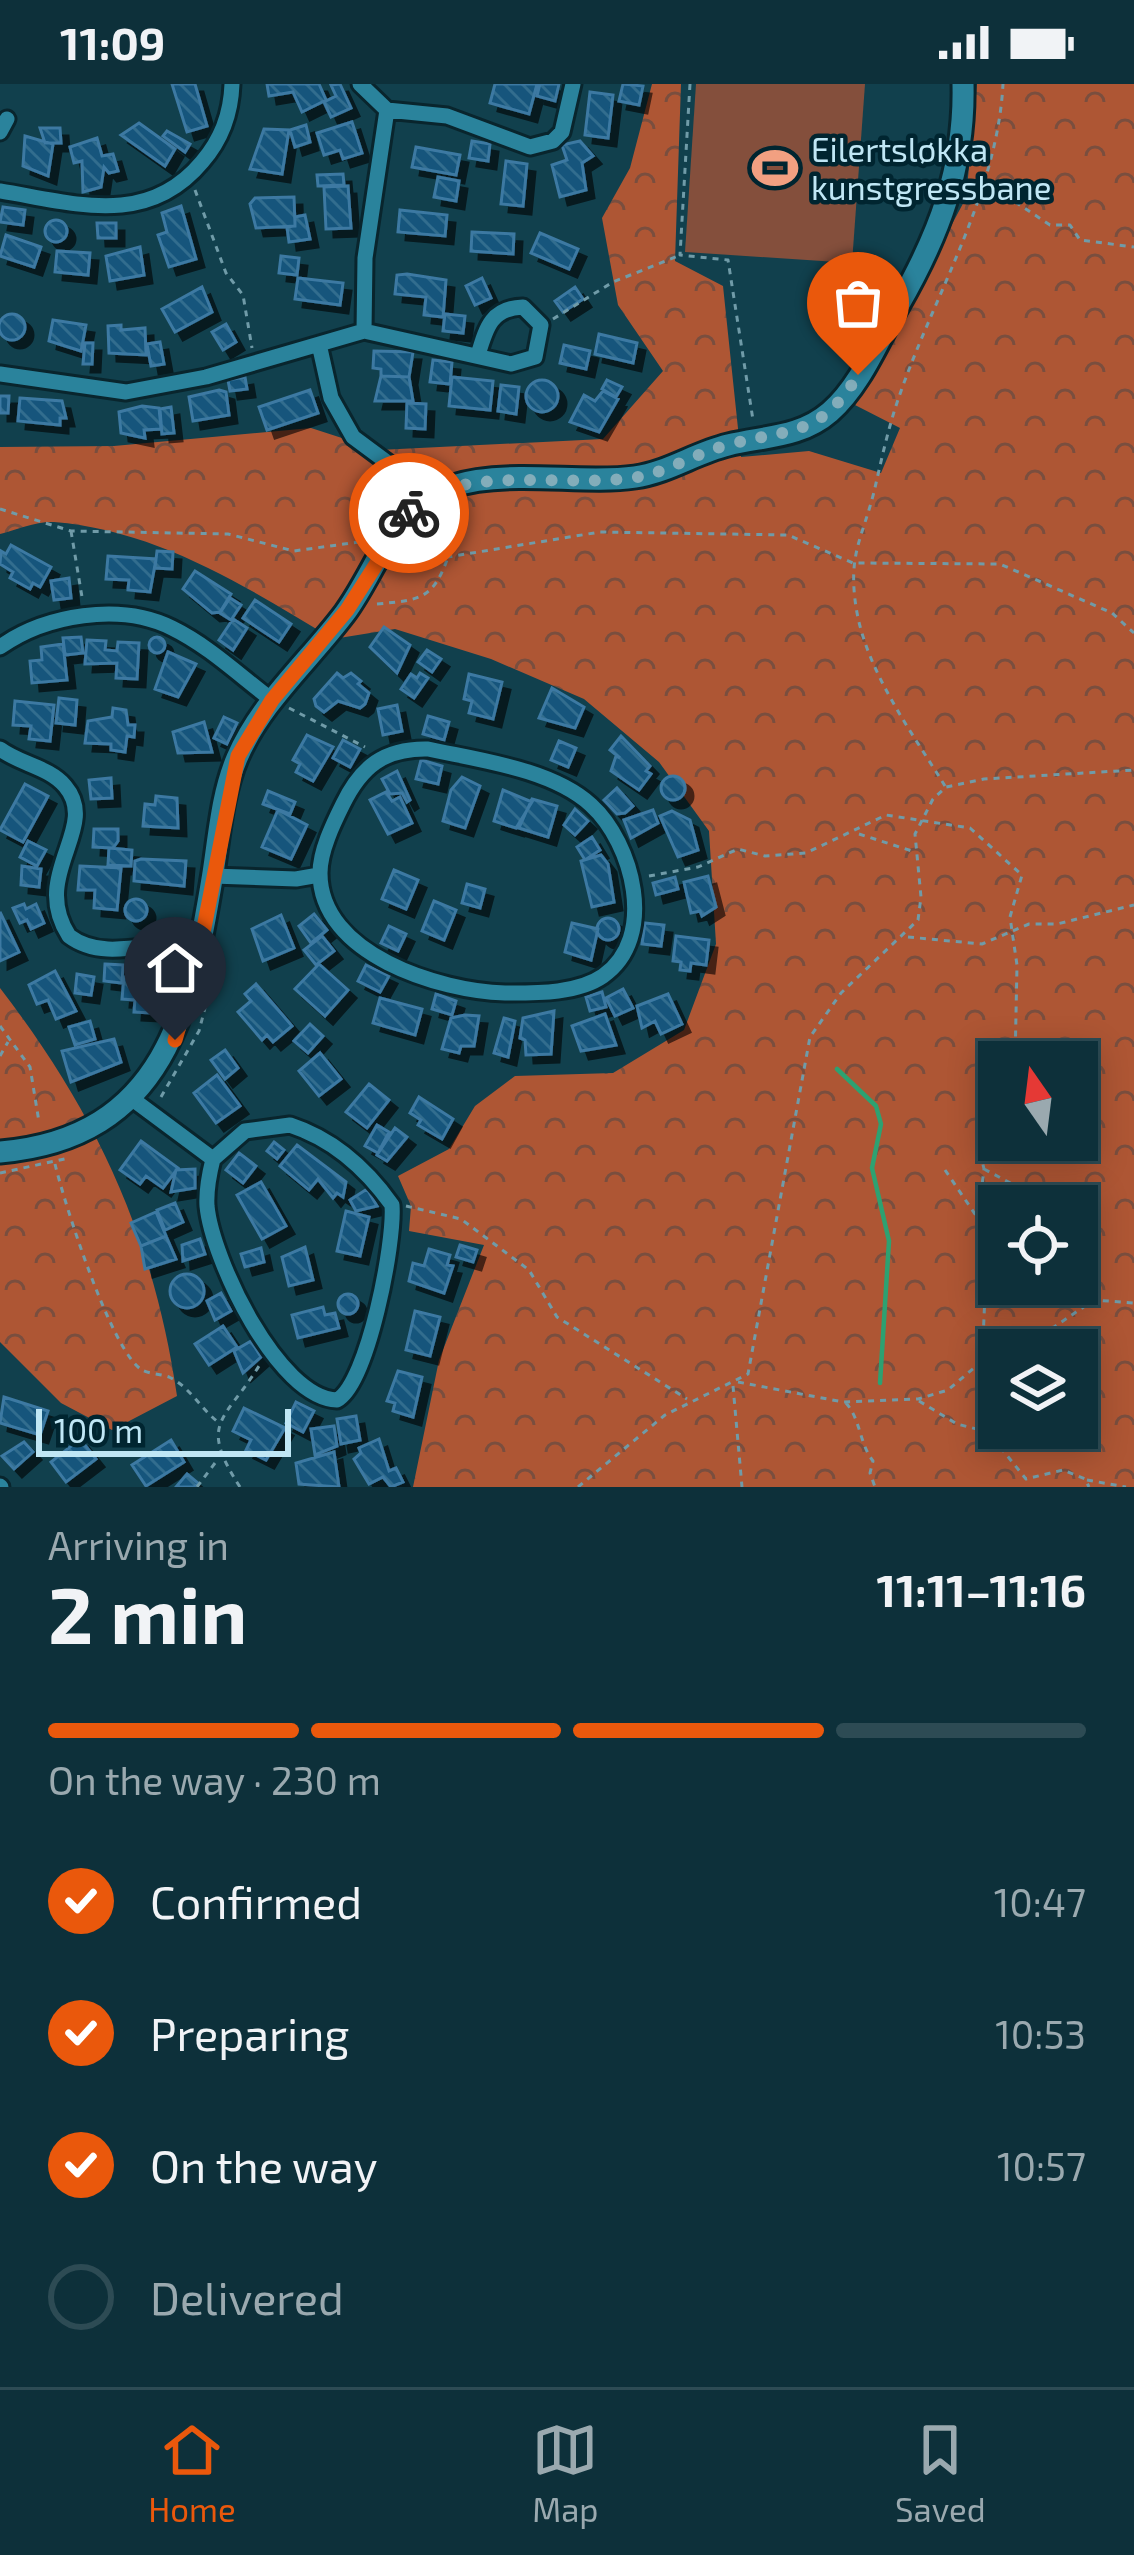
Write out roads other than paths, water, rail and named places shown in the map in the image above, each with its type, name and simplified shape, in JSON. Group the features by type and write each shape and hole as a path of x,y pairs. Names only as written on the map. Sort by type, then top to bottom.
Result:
{"street":[{"path":"0,190 126,207 167,194 188,178 222,132 232,84"},
{"path":"360,84 387,110 448,116 509,142 543,146 562,132 573,84"},
{"path":"0,1152 49,1155 131,1098 175,1040 201,943 229,780 250,732 279,704 347,610 396,529 422,501 475,482 656,473 723,446 808,428 842,401 950,201 958,163 963,84"},
{"path":"364,331 365,258 387,110"},
{"path":"0,374 126,392 206,377 364,331 478,355 524,363 540,348 541,325 523,307 504,309 488,325 478,355"},
{"path":"319,344 331,398 353,437 388,463 422,501"},
{"path":"0,647 32,628 83,617 139,618 170,626 279,704"},
{"path":"428,748 558,784 589,802 610,826 630,879 633,921 628,946 612,968 573,988 507,993 439,982 368,949 338,922 320,874 333,824 350,790 378,759 428,748"},
{"path":"0,749 44,771 70,792 76,817 53,890 54,905 69,936 105,952 150,942 201,943"},
{"path":"213,876 296,879 320,874"},
{"path":"131,1098 213,1160"},
{"path":"290,1125 320,1135 354,1161 392,1205 391,1240 366,1347 348,1393 324,1399 306,1391 248,1316 212,1230 207,1206 213,1160 245,1131 290,1125"}],"waterway":[{"path":"837,1069 876,1106 881,1124 872,1168 889,1241 880,1383"}],"place":[{"name":"Eilertsløkka kunstgressbane","path":"775,168"}]}
